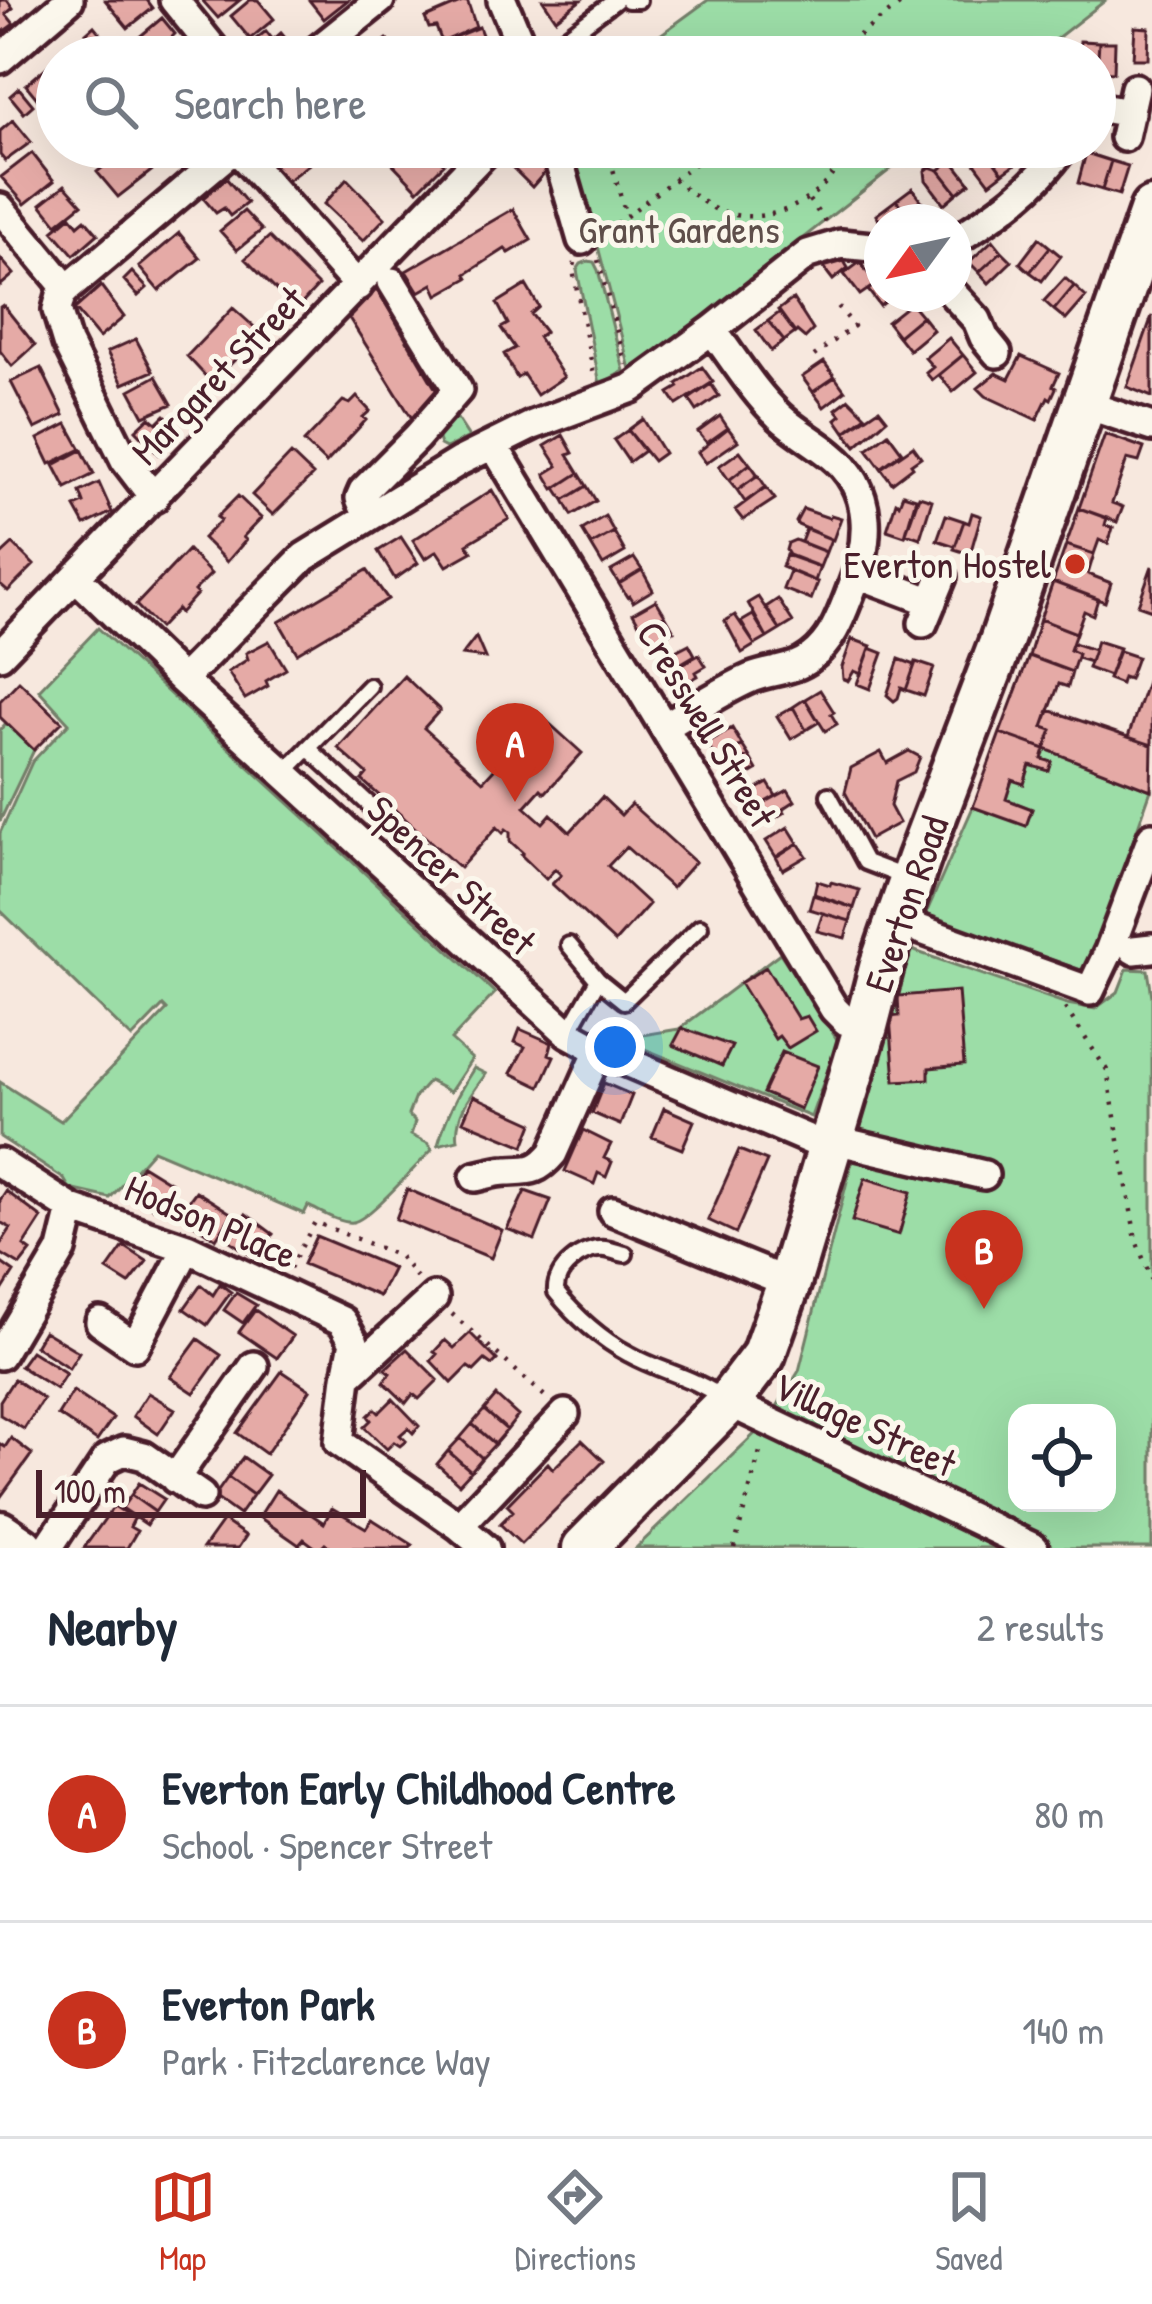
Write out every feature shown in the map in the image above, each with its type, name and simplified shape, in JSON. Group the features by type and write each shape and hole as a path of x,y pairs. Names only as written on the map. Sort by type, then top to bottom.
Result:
{"main road":[{"name":"Everton Road","path":"584,1548 728,1402 763,1356 896,921 1000,645 1152,209"},
{"path":"0,1533 22,1548"}],"street":[{"path":"174,0 203,36"},
{"path":"335,36 380,0"},
{"path":"502,0 517,36"},
{"path":"0,58 57,4"},
{"path":"1116,111 1130,113"},
{"path":"154,498 125,460 67,344 57,310 67,289 211,168"},
{"path":"254,168 358,286"},
{"name":"Margaret Street","path":"0,655 470,168"},
{"path":"562,168 586,242"},
{"path":"972,228 1047,168"},
{"path":"0,208 67,289"},
{"path":"182,680 297,562 440,473 533,425 632,388 808,254 841,244 864,246"},
{"path":"368,517 360,498 363,491 458,389 392,282"},
{"path":"972,305 987,314 984,337 997,352"},
{"path":"664,728 753,677 794,667 814,655 831,637 858,574 866,529 857,486 841,464 767,404 712,330"},
{"path":"1084,404 1152,427"},
{"path":"417,436 440,473"},
{"name":"Cresswell Street","path":"494,446 835,1009 846,1021 866,1026"},
{"path":"858,574 932,601"},
{"name":"Spencer Street","path":"77,578 568,1033 599,1050 830,1143 985,1175"},
{"path":"896,921 1090,991 1152,837"},
{"path":"475,1177 525,1172 554,1153 599,1050"},
{"name":"Hodson Place","path":"0,1162 72,1209 187,1248 342,1321 354,1342 339,1442 459,1526"},
{"path":"0,1355 62,1250 72,1209"},
{"path":"613,1211 789,1283"},
{"path":"100,1322 135,1346 187,1248"},
{"path":"347,1377 434,1298"},
{"path":"175,1479 254,1366"},
{"name":"Village Street","path":"728,1402 1034,1548"},
{"path":"485,1548 459,1526 565,1414"},
{"path":"48,1548 107,1459 124,1451 144,1456 201,1496"}],"lane":[{"path":"567,36 616,0"},
{"path":"628,0 638,0"},
{"path":"284,773 369,686"},
{"path":"308,748 426,857"},
{"path":"829,795 866,862 911,880"},
{"path":"569,945 598,980 624,1001 700,927"},
{"path":"568,1033 598,980"},
{"path":"626,1254 591,1251 561,1271 556,1292 628,1354 695,1381 728,1402"}],"path":[{"path":"858,36 906,0"},
{"path":"613,168 626,216"},
{"path":"599,401 573,270 578,248 688,168"},
{"path":"674,179 719,211 752,217 786,211 808,199 838,168"},
{"path":"586,242 598,262 632,388"},
{"path":"814,356 854,326 833,300"},
{"path":"1042,973 1107,1070 1136,1240 1152,1281"},
{"path":"278,1291 315,1222 399,1256 434,1298 565,1414"},
{"path":"734,1548 768,1420"}],"green space":[{"path":"708,0 1106,0 1060,36 659,36"},
{"name":"Grant Gardens","path":"577,168 892,168 631,373"},
{"path":"588,261 598,270 624,371 600,384 577,270"},
{"path":"456,417 469,437 446,448 437,436"},
{"path":"98,628 495,993 451,1040 472,1059 450,1092 429,1081 415,1097 408,1115 415,1122 411,1135 432,1150 360,1219 342,1221 308,1206 304,1214 153,1150 110,1198 70,1189 64,1179 0,1137 0,1082 61,1121 167,1010 163,1006 132,1038 0,910 0,833 32,762 69,723 39,690"},
{"path":"6,723 34,750 0,821 0,730"},
{"path":"1045,749 1151,790 1087,972 925,916 973,807 1026,825 1032,809 1006,799 1012,780 1030,765 1049,771 1051,762 1042,759"},
{"path":"906,948 1067,1004 1095,1009 1118,992 1127,969 1148,970 1152,996 1152,1548 636,1548 768,1421 799,1371"},
{"path":"780,953 838,1041 811,1117 603,1032 630,1037 679,1029"},
{"path":"474,1068 486,1074 461,1113 458,1140 438,1145 453,1105"}],"building":[{"path":"0,0 7,0 13,8 6,14 14,24 0,34"},
{"path":"105,0 147,0 153,8 128,28"},
{"path":"202,0 240,0 218,18"},
{"path":"250,0 258,0 274,19 248,36 231,16"},
{"path":"309,0 348,0 324,19"},
{"path":"467,0 476,27 456,36 440,36 425,18"},
{"path":"543,0 581,0 556,19"},
{"path":"162,18 175,34 173,36 141,36"},
{"path":"479,27 482,36 456,36"},
{"path":"1135,27 1149,28 1148,59 1133,59"},
{"path":"36,76 36,97 26,85"},
{"path":"19,88 33,105 24,113 10,96"},
{"path":"13,120 31,142 5,161 0,155 0,131"},
{"path":"32,153 36,168 44,168 54,181 25,204 1,177"},
{"path":"1116,162 1128,166 1119,195 1102,190 1109,168 1116,168"},
{"path":"102,168 155,168 118,197 97,172"},
{"path":"272,168 304,168 284,183"},
{"path":"397,168 440,168 418,190"},
{"path":"513,168 545,168 532,187"},
{"path":"929,168 939,170 957,193 944,204 926,180"},
{"path":"958,168 970,183 957,193 939,170"},
{"path":"979,168 999,168 1003,173 990,183"},
{"path":"1082,168 1109,168 1102,190 1078,183"},
{"path":"226,178 247,203 230,216 224,208 216,213 203,198"},
{"path":"347,179 385,218 363,241 324,204"},
{"path":"65,185 82,204 57,224 41,204"},
{"path":"912,188 924,204 899,204 896,200"},
{"path":"513,209 531,240 509,253 505,249 438,295 433,284 419,292 406,271"},
{"path":"244,211 262,230 237,250 220,231"},
{"path":"71,216 78,225 85,219 98,234 74,255 53,231"},
{"path":"179,233 200,258 159,291 139,267"},
{"path":"269,237 318,286 296,310 245,259"},
{"path":"1039,238 1050,247 1030,272 1020,263"},
{"path":"993,240 1002,251 979,272 972,259"},
{"path":"1050,247 1061,256 1042,281 1030,272"},
{"path":"1002,251 1012,261 989,283 979,272"},
{"path":"0,258 14,274 0,286"},
{"path":"844,261 848,268 833,280 823,267"},
{"path":"860,262 864,292 860,295 844,274"},
{"path":"132,272 147,288 138,296 124,280"},
{"path":"1065,278 1074,286 1054,310 1044,301"},
{"path":"526,285 539,307 531,314 545,332 538,337 564,377 537,395 523,374 517,378 504,354 515,348 501,328 508,324 497,303"},
{"path":"101,286 124,317 99,338 75,309"},
{"path":"1074,286 1086,297 1066,320 1054,310"},
{"path":"377,289 438,393 413,420 349,318"},
{"path":"793,299 813,330 805,338 795,333 778,310"},
{"path":"3,305 35,345 12,366 0,351"},
{"path":"233,308 261,333 212,383 187,356"},
{"path":"780,312 795,333 784,341 768,321"},
{"path":"900,312 922,316 898,336 887,322"},
{"path":"922,316 933,330 909,350 898,336"},
{"path":"1152,316 1152,397 1127,387"},
{"path":"768,321 784,341 771,351 756,330"},
{"path":"949,338 963,355 932,380 926,373 933,367 925,358"},
{"path":"136,339 153,371 123,384 107,352"},
{"path":"963,355 977,372 953,392 939,375"},
{"path":"1021,356 1059,373 1051,399 1048,397 1037,420 978,388 996,373 1009,379"},
{"path":"824,362 835,377 813,392 802,377"},
{"path":"702,367 713,382 677,405 669,393"},
{"path":"41,368 64,415 35,429 11,382"},
{"path":"156,376 172,404 144,416 130,390"},
{"path":"835,377 845,391 824,407 813,392"},
{"path":"711,384 719,396 697,411 689,399"},
{"path":"357,397 370,411 363,417 366,420 326,463 304,442 343,401 350,404"},
{"path":"849,399 866,416 845,432 836,419 841,415 836,409"},
{"path":"879,409 887,419 856,446 845,432"},
{"path":"165,415 180,430 159,454 136,430 150,417 157,423"},
{"path":"720,416 728,428 707,443 698,432"},
{"path":"643,419 664,453 653,461 628,430"},
{"path":"67,424 81,449 50,464 38,439"},
{"path":"728,428 738,441 706,463 698,452"},
{"path":"628,430 644,451 629,462 614,440"},
{"path":"888,433 902,452 881,468 867,449"},
{"path":"1105,434 1144,448 1139,462 1127,459 1112,503 1123,507 1117,522 1079,508"},
{"path":"563,435 579,473 554,489 545,474 558,466 545,446"},
{"path":"913,446 921,457 892,483 881,468"},
{"path":"82,450 94,474 66,488 54,465"},
{"path":"740,451 750,464 729,480 719,466"},
{"path":"291,454 313,475 273,515 252,495"},
{"path":"750,464 758,475 737,490 729,480"},
{"path":"579,473 587,486 564,500 556,488"},
{"path":"758,475 766,487 745,502 737,490"},
{"path":"99,483 112,512 85,525 75,507 84,503 80,492"},
{"path":"587,486 596,501 572,515 564,500"},
{"path":"766,487 775,499 743,520 735,510"},
{"path":"492,490 509,519 467,544 472,552 447,566 437,551 425,559 413,540"},
{"path":"903,494 916,498 905,536 887,530"},
{"path":"238,496 261,518 227,562 203,538"},
{"path":"919,496 932,500 920,538 906,533"},
{"path":"1079,508 1107,518 1105,525 1113,528 1108,544 1099,540 1094,554 1066,545"},
{"path":"803,509 841,518 833,540 798,525"},
{"path":"972,513 981,516 970,554 954,549"},
{"path":"946,515 964,521 955,546 937,540"},
{"path":"605,516 614,532 591,545 582,530"},
{"path":"806,529 831,539 826,552 801,542"},
{"path":"614,532 625,552 603,565 591,545"},
{"path":"401,537 418,563 395,579 378,551"},
{"path":"795,540 826,552 820,567 789,555 788,543"},
{"path":"13,544 34,565 8,591 0,584 0,556"},
{"name":"Everton Hostel","path":"1066,545 1094,554 1088,574 1111,583 1105,602 1053,582"},
{"path":"188,550 211,574 180,613 177,609 159,628 136,605"},
{"path":"786,555 820,567 815,581 782,567"},
{"path":"634,558 642,570 619,584 611,571"},
{"path":"1152,566 1152,610 1138,605"},
{"path":"367,570 388,599 297,653 279,622"},
{"path":"642,570 653,590 633,602 619,584"},
{"path":"790,571 818,582 811,600 783,589"},
{"path":"1053,582 1098,599 1093,615 1084,611 1076,633 1040,619"},
{"path":"758,597 780,630 767,638 748,603"},
{"path":"778,599 793,622 780,630 766,607"},
{"path":"656,600 665,615 642,629 633,613"},
{"path":"665,615 674,631 651,644 642,629"},
{"path":"735,615 755,645 742,653 725,621"},
{"path":"753,615 767,638 755,645 741,622"},
{"path":"1040,619 1076,633 1070,650 1078,654 1072,672 1029,656"},
{"path":"476,637 485,658 462,655"},
{"path":"852,639 871,646 861,674 854,671 848,681 843,679 842,667"},
{"path":"269,641 286,669 245,699 228,672 248,659 246,653"},
{"path":"1097,641 1119,648 1109,676 1088,668"},
{"path":"1073,643 1094,650 1090,662 1077,658 1070,650"},
{"path":"689,644 695,655 664,670 658,660"},
{"path":"870,648 883,653 870,689 857,684"},
{"path":"1119,651 1137,657 1129,679 1123,677 1121,684 1108,679"},
{"path":"699,655 706,666 673,690 664,674"},
{"path":"1029,656 1072,672 1068,687 1059,684 1043,727 1052,730 1045,749 1000,733"},
{"path":"899,659 915,665 906,690 901,688 894,701 887,695"},
{"path":"916,662 934,668 924,696 906,690"},
{"path":"1152,667 1152,745 1128,737"},
{"path":"404,676 440,710 424,728 483,781 539,714 582,753 525,807 543,823 551,814 570,832 602,797 621,815 631,804 695,862 672,888 626,847 608,866 649,904 615,942 552,884 561,875 555,869 546,879 521,855 506,829 503,833 497,827 460,868 362,780 367,774 338,748"},
{"path":"19,681 62,722 34,750 0,717 0,701"},
{"path":"820,690 837,724 825,731 805,699"},
{"path":"805,699 819,722 806,730 793,707"},
{"path":"793,707 806,730 791,739 777,716"},
{"path":"1049,710 1152,745 1151,790 1045,749 1052,730 1043,727"},
{"path":"732,728 742,745 717,760 707,743"},
{"path":"1000,733 1045,749 1042,759 1052,762 1049,771 1030,765 1024,784 1012,780 1006,799 1032,809 1026,826 973,807"},
{"path":"742,745 749,756 725,770 719,758"},
{"path":"909,751 920,757 914,772 896,781 890,806 899,823 870,839 845,792 851,768 881,752 887,763"},
{"path":"749,756 757,770 733,784 725,770"},
{"path":"768,783 776,796 753,809 745,796"},
{"path":"788,790 795,801 763,825 753,809"},
{"path":"788,827 798,843 776,857 766,841"},
{"path":"798,843 807,856 783,870 776,857"},
{"path":"817,881 860,890 854,908 814,894"},
{"path":"813,895 854,908 850,921 809,909"},
{"path":"823,913 850,921 845,938 817,931"},
{"path":"766,967 798,1019 807,1016 816,1031 788,1048 779,1036 775,1039 740,983"},
{"path":"958,991 964,1065 929,1068 929,1079 895,1081 890,1017 899,1016 898,996"},
{"path":"682,1028 732,1046 722,1066 673,1045"},
{"path":"520,1029 552,1043 549,1054 554,1056 540,1087 511,1073 525,1047 515,1042"},
{"path":"782,1052 818,1066 800,1109 763,1093"},
{"path":"604,1083 632,1095 620,1125 592,1113"},
{"path":"474,1096 533,1123 524,1146 463,1121"},
{"path":"664,1108 694,1121 682,1149 652,1137"},
{"path":"583,1130 611,1144 604,1158 612,1162 606,1177 598,1173 594,1184 565,1171"},
{"path":"739,1150 767,1161 736,1233 708,1220"},
{"path":"142,1165 171,1183 153,1208 127,1189"},
{"path":"865,1178 911,1192 899,1235 852,1221"},
{"path":"407,1189 502,1230 491,1258 396,1219"},
{"path":"6,1191 42,1218 24,1246 31,1251 20,1265 0,1253 11,1228 0,1222 0,1200"},
{"path":"196,1191 232,1214 216,1239 179,1214"},
{"path":"525,1191 551,1200 535,1240 507,1229"},
{"path":"246,1214 273,1234 255,1258 229,1240"},
{"path":"316,1236 393,1268 379,1296 303,1264"},
{"path":"124,1246 147,1261 129,1284 107,1270"},
{"path":"0,1262 14,1272 0,1294"},
{"path":"220,1284 231,1292 207,1325 184,1309 201,1285 213,1295"},
{"path":"236,1293 256,1305 243,1323 224,1310"},
{"path":"255,1310 293,1336 277,1358 239,1332"},
{"path":"44,1331 79,1352 69,1368 35,1346"},
{"path":"470,1333 497,1360 492,1365 485,1360 474,1371 468,1367 452,1383 431,1361 434,1352 445,1340 454,1348"},
{"path":"198,1339 221,1355 194,1393 170,1377"},
{"path":"407,1349 438,1380 419,1399 413,1394 406,1403 384,1382 390,1373 385,1369"},
{"path":"31,1351 66,1373 56,1389 20,1366"},
{"path":"282,1371 310,1390 266,1454 237,1433"},
{"path":"14,1379 43,1399 24,1429 0,1415 0,1401"},
{"path":"73,1391 113,1418 97,1441 58,1415"},
{"path":"148,1393 175,1409 158,1434 133,1416"},
{"path":"496,1396 518,1416 507,1430 484,1410"},
{"path":"393,1399 419,1426 413,1433 408,1428 400,1435 406,1441 400,1446 394,1442 387,1449 364,1427 375,1409 379,1413"},
{"path":"484,1410 507,1430 495,1444 472,1424"},
{"path":"472,1424 495,1444 482,1458 460,1438"},
{"path":"11,1438 32,1454 0,1498 0,1444 5,1447"},
{"path":"460,1438 482,1458 471,1471 448,1451"},
{"path":"582,1440 604,1461 521,1544 500,1524 513,1511 507,1505 548,1463 553,1469"},
{"path":"448,1451 471,1471 459,1484 437,1464"},
{"path":"243,1457 268,1475 253,1495 228,1477"},
{"path":"228,1477 253,1495 239,1515 214,1497"},
{"path":"139,1483 164,1499 155,1512 131,1495"},
{"path":"276,1490 324,1523 332,1508 366,1528 372,1519 413,1545 331,1548 325,1544 316,1548 304,1539 299,1545 259,1517"},
{"path":"131,1495 155,1512 147,1525 122,1508"},
{"path":"114,1506 134,1519 130,1527 137,1531 127,1548 84,1548"},
{"path":"223,1520 246,1536 238,1548 203,1548"}],"place":[{"name":"Everton Hostel","path":"1075,564"},
{"name":"Everton Early Childhood Centre","path":"515,802"},
{"name":"Everton Park","path":"984,1309"}]}
